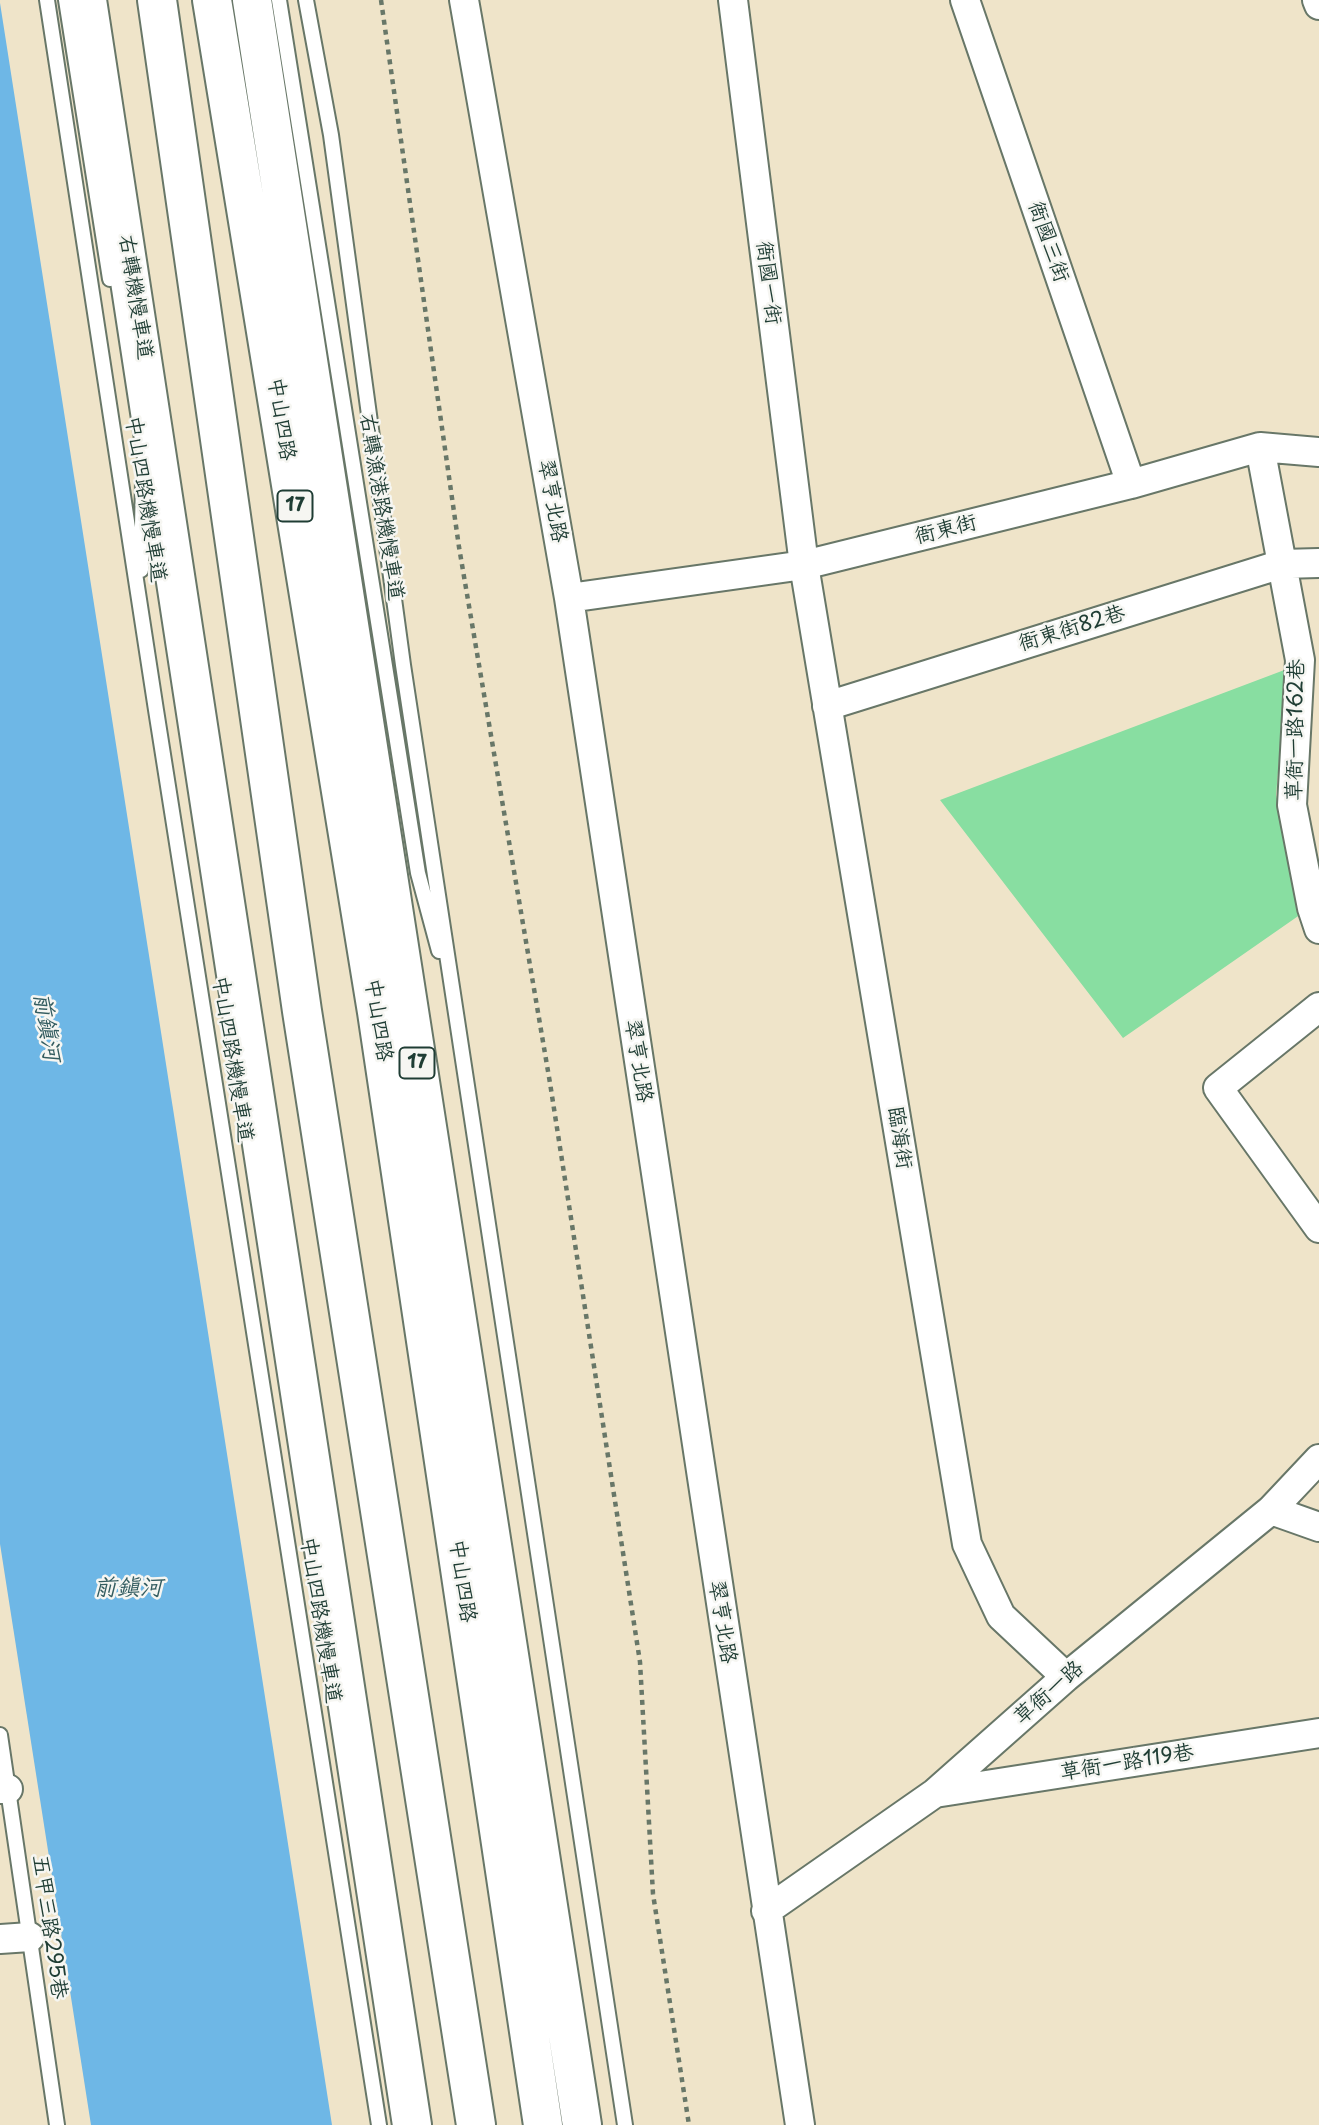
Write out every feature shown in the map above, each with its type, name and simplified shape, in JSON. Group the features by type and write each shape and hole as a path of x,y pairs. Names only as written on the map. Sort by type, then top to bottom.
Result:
{"main road":[{"path":"87,0 412,2125"},
{"path":"157,0 300,997 476,2125"},
{"name":"中山四路","path":"212,0 377,1012 543,2125"},
{"name":"中山四路","path":"252,0 582,2125"}],"street":[{"name":"翠亨北路","path":"464,0 569,598 800,2125"},
{"name":"衙國一街","path":"733,0 804,565"},
{"name":"衙國三街","path":"965,0 1131,484"},
{"path":"1317,0 1319,5"},
{"name":"衙東街","path":"569,598 804,565 1131,484 1260,447 1319,452"},
{"name":"草衙一路162巷","path":"1260,447 1300,660 1292,805 1312,908 1319,929"},
{"name":"衙東街82巷","path":"827,706 1282,564 1319,563"},
{"name":"臨海街","path":"804,565 967,1544 1001,1616 1066,1677"},
{"path":"1319,1007 1218,1088 1319,1228"},
{"name":"草衙一路","path":"766,1911 935,1793 1066,1677 1271,1510 1319,1459"},
{"path":"1271,1510 1319,1527"},
{"name":"草衙一路119巷","path":"935,1793 1319,1733"},
{"path":"0,1939 30,1937"}],"lane":[{"name":"中山四路機慢車道","path":"47,0 379,2125"},
{"name":"右轉機慢車道","path":"65,0 114,299"},
{"name":"右轉漁港路機慢車道","path":"279,0 418,873 457,1016"},
{"path":"306,0 331,135 403,665 625,2125"},
{"path":"139,602 144,489 140,462"},
{"name":"五甲三路295巷","path":"0,1735 4,1789 30,1937 57,2125"}],"path":[{"path":"381,0 459,547 550,1083 640,1662 653,1894 689,2125"}],"green space":[{"path":"1287,669 1276,795 1304,912 1123,1038 940,800"}],"water":[{"name":"前鎮河","path":"0,3 332,2125 91,2125 0,1544"}]}
